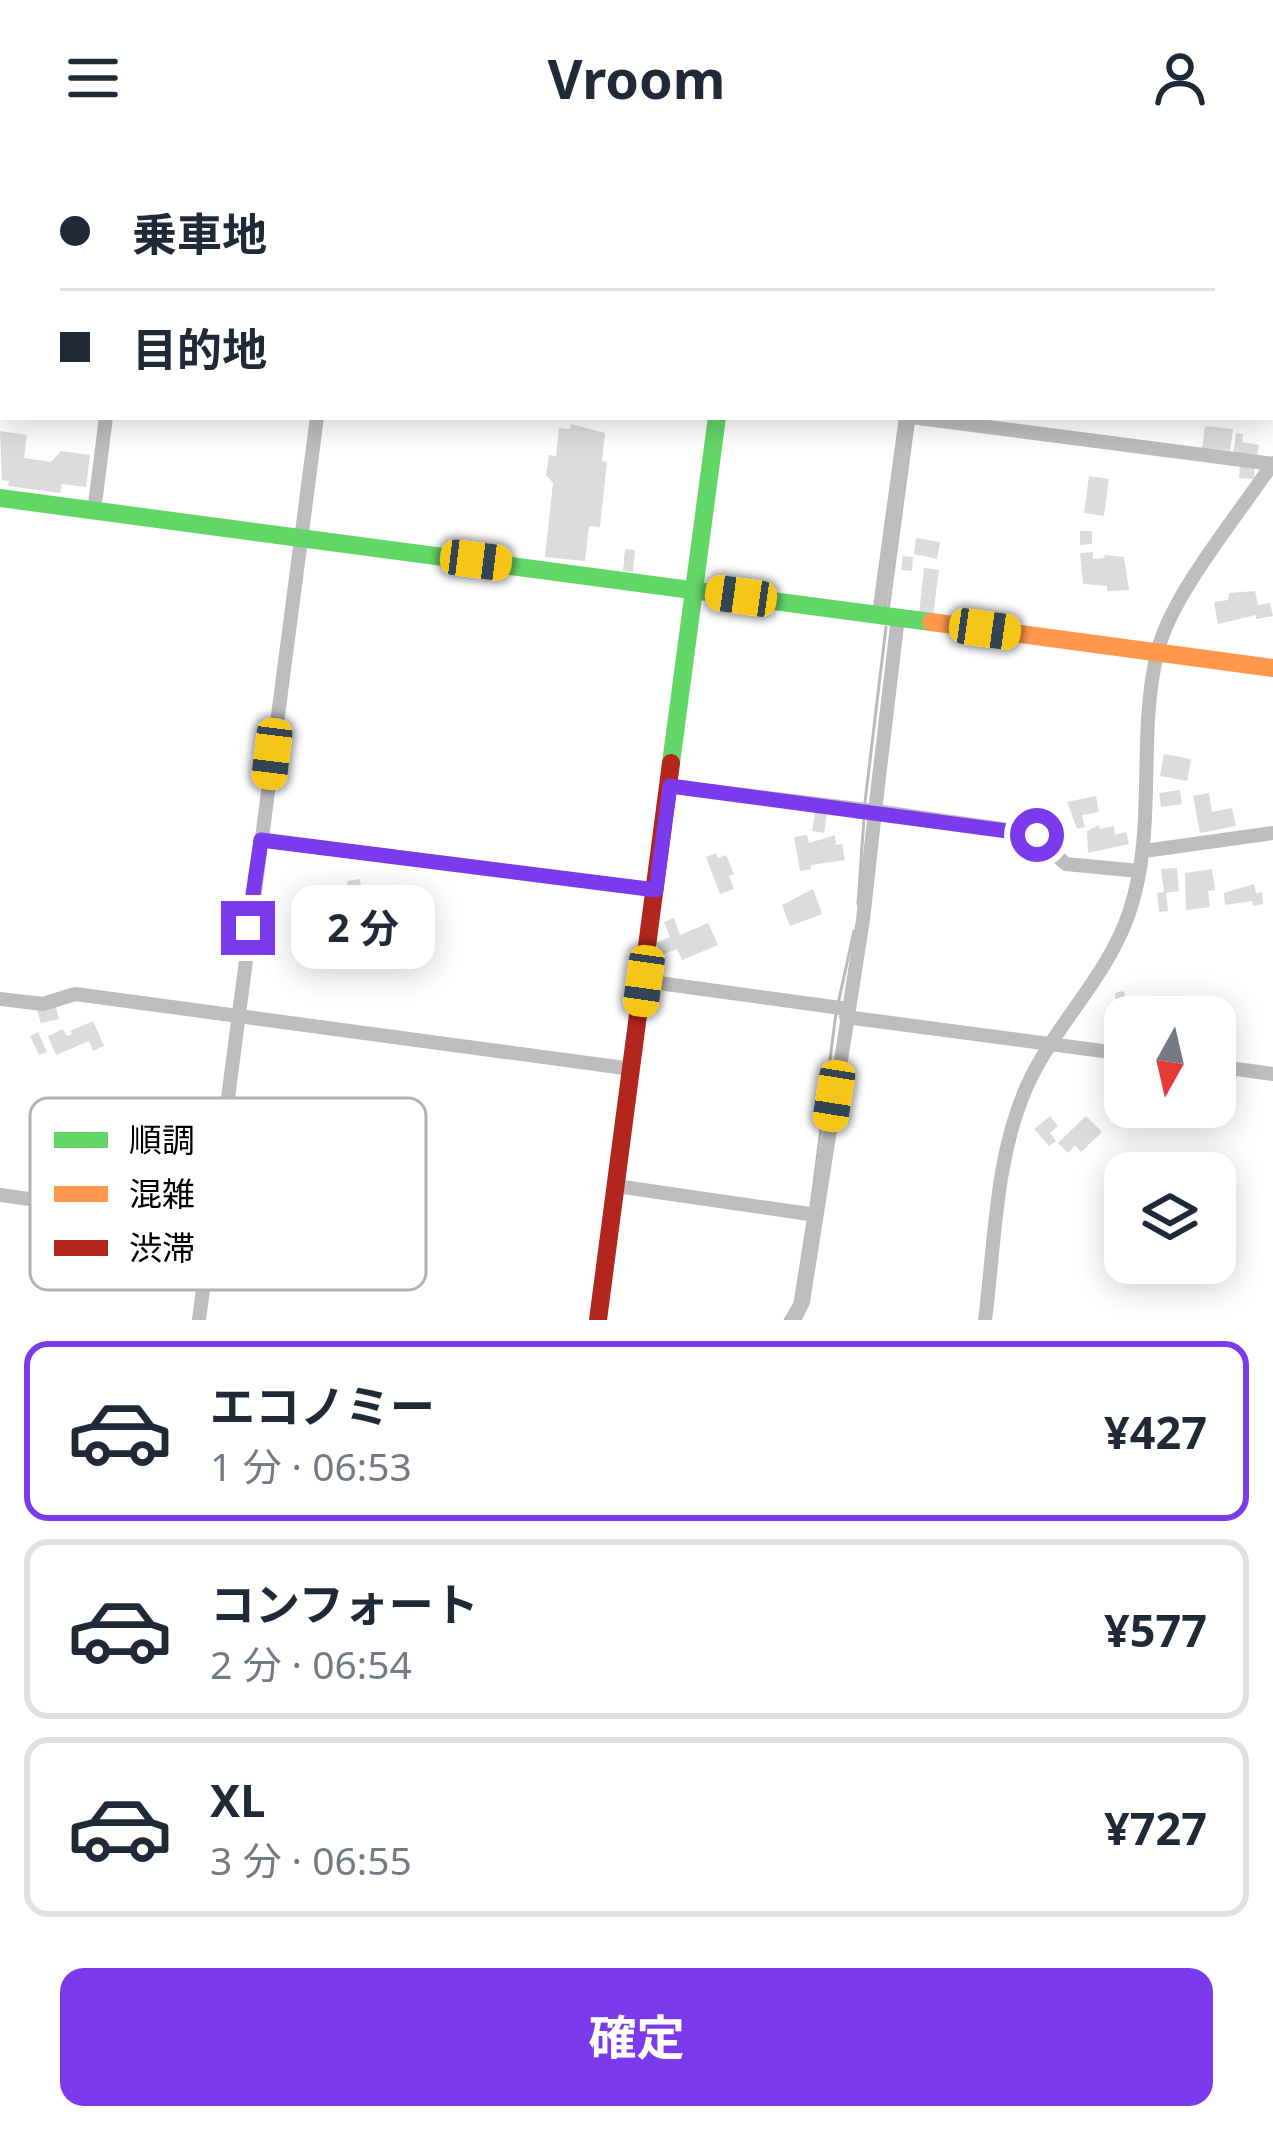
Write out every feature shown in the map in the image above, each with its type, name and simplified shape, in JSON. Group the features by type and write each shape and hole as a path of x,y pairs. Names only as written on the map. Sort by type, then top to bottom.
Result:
{"street":[{"path":"94,512 106,420"},
{"path":"225,1098 317,420"},
{"path":"598,1320 717,420"},
{"path":"794,1320 803,1302 863,920 909,420"},
{"path":"932,420 1273,464 1170,615 1157,652 1143,777 1144,851 1139,871 1114,954 1028,1084 1008,1135 985,1320"},
{"path":"0,498 1273,668"},
{"path":"670,786 1052,836 1058,857 1066,864 1139,871"},
{"path":"1144,851 1273,833"},
{"path":"261,840 656,890"},
{"path":"644,981 1104,1051"},
{"path":"0,999 43,1004 75,994 632,1069"},
{"path":"1236,1069 1273,1074"},
{"path":"616,1186 816,1216"},
{"path":"0,1195 30,1199"},
{"path":"199,1320 202,1290"}],"building":[{"path":"571,424 605,433 600,527 589,526 585,561 545,557 553,483 546,475 549,455 556,456 559,428 570,429"},
{"path":"1205,426 1233,429 1230,451 1202,448"},
{"path":"0,431 27,435 24,458 51,462 61,451 90,455 86,487 62,484 60,493 8,486 9,481 2,480"},
{"path":"1236,433 1243,434 1242,442 1259,445 1257,458 1233,455"},
{"path":"1240,465 1255,467 1254,479 1239,478"},
{"path":"1089,476 1109,479 1104,516 1084,513"},
{"path":"1080,531 1092,531 1092,544 1080,545"},
{"path":"916,538 940,542 937,559 914,554"},
{"path":"625,549 635,550 633,572 623,571"},
{"path":"1093,552 1093,559 1124,557 1129,590 1107,591 1107,586 1083,584 1080,553"},
{"path":"903,556 913,557 912,571 901,570"},
{"path":"924,568 939,570 933,616 919,614"},
{"path":"1255,591 1258,605 1270,603 1273,616 1218,624 1214,602 1228,600 1229,593"},
{"path":"1164,754 1191,759 1187,781 1160,776"},
{"path":"1180,790 1182,804 1161,807 1159,793"},
{"path":"1209,793 1212,812 1232,808 1236,826 1200,833 1193,796"},
{"path":"1096,796 1099,812 1082,815 1085,827 1077,829 1067,802"},
{"path":"815,812 827,814 824,833 812,831"},
{"path":"1099,825 1100,829 1114,826 1115,835 1126,832 1129,844 1088,853 1087,831"},
{"path":"807,835 809,843 835,835 845,860 800,871 794,837"},
{"path":"716,853 718,858 726,855 734,874 729,876 734,889 720,894 706,857"},
{"path":"1177,868 1179,891 1166,893 1168,911 1159,912 1157,893 1164,892 1161,869"},
{"path":"1212,869 1215,890 1208,891 1210,907 1186,910 1185,873"},
{"path":"360,879 362,893 349,895 347,881"},
{"path":"1254,884 1256,893 1262,892 1263,904 1225,905 1224,893"},
{"path":"813,889 822,914 790,926 782,905"},
{"path":"368,911 369,918 402,913 403,923 410,923 413,948 390,952 387,936 355,936 351,913"},
{"path":"674,918 680,935 708,923 718,945 682,960 677,949 661,955 656,943 670,937 664,922"},
{"path":"56,1007 59,1019 41,1023 37,1011"},
{"path":"93,1021 104,1046 93,1051 89,1041 56,1055 48,1036 63,1029 67,1036"},
{"path":"38,1032 47,1052 39,1055 30,1036"},
{"path":"1050,1116 1058,1126 1050,1133 1056,1141 1049,1146 1034,1129"},
{"path":"1086,1116 1102,1132 1081,1152 1075,1145 1068,1153 1058,1143"}],"waterway":[{"path":"888,611 913,425"},
{"path":"865,802 886,627"},
{"path":"858,904 864,818"},
{"path":"838,1004 854,931"},
{"path":"811,1206 836,1013"},
{"path":"785,1320 795,1303 808,1221"}],"traffic: fast":[{"path":"671,763 717,420"},
{"path":"0,498 931,622"}],"traffic: slow":[{"path":"931,622 1273,668"}],"traffic: jam":[{"path":"598,1320 671,763"}],"route":[{"path":"248,928 261,840 656,890 670,786 1037,835"}]}
